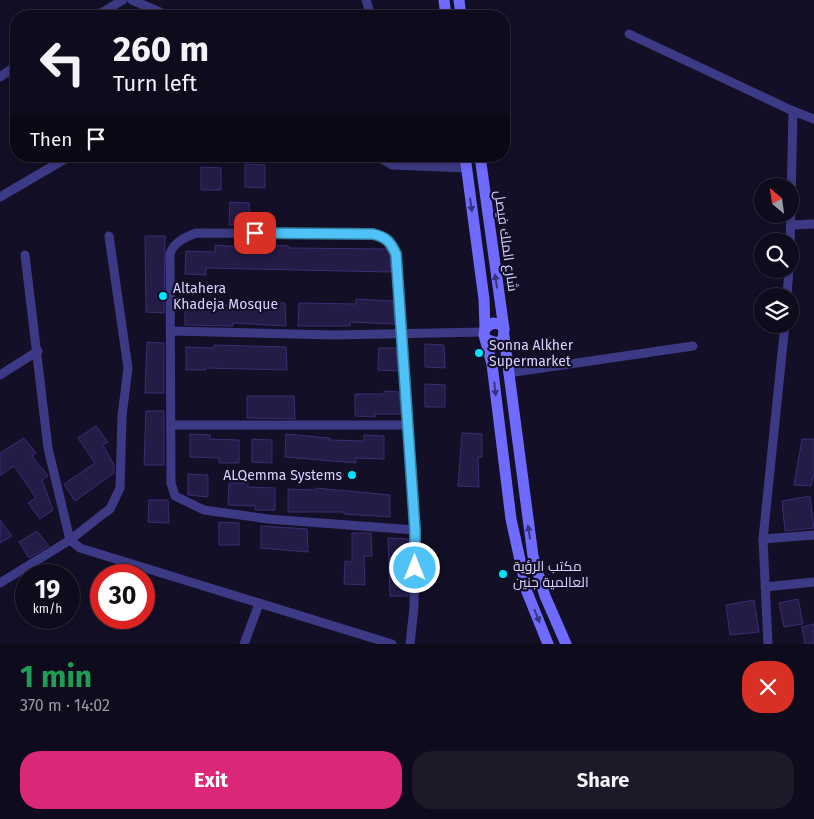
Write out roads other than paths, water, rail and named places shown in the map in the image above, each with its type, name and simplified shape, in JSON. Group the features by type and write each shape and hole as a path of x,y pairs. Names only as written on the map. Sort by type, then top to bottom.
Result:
{"main road":[{"path":"466,162 510,519 527,592 548,644"},
{"name":"شارع الملك فيصل","path":"481,162 533,556 545,596 566,644"},
{"path":"496,323 504,333 497,343 486,334 490,324 496,323"}],"street":[{"path":"106,10 123,0"},
{"path":"132,0 155,10"},
{"path":"629,34 814,119"},
{"path":"791,233 793,111"},
{"path":"0,197 60,162"},
{"path":"387,162 392,165 466,162"},
{"path":"792,225 814,224"},
{"path":"410,644 414,606 415,530 396,254 385,237 373,234 196,233 187,236 173,246 170,252 172,490 180,500 200,510 268,519 415,530"},
{"path":"0,583 70,540 110,509 120,488 122,416 128,368 109,236"},
{"path":"25,255 38,351 48,448 70,540 80,548 392,644"},
{"path":"172,331 334,335 486,334"},
{"path":"768,644 763,539 784,333"},
{"path":"508,373 693,346"},
{"path":"0,376 38,351"},
{"path":"171,425 407,425"},
{"path":"763,539 814,535"},
{"path":"765,588 814,582"},
{"path":"244,644 259,604"}],"place":[{"name":"Altahera Khadeja Mosque","path":"163,296"},
{"name":"Sonna Alkher Supermarket","path":"479,353"},
{"name":"ALQemma Systems","path":"352,475"},
{"name":"مكتب الرؤية العالمية جنين","path":"503,574"}]}
